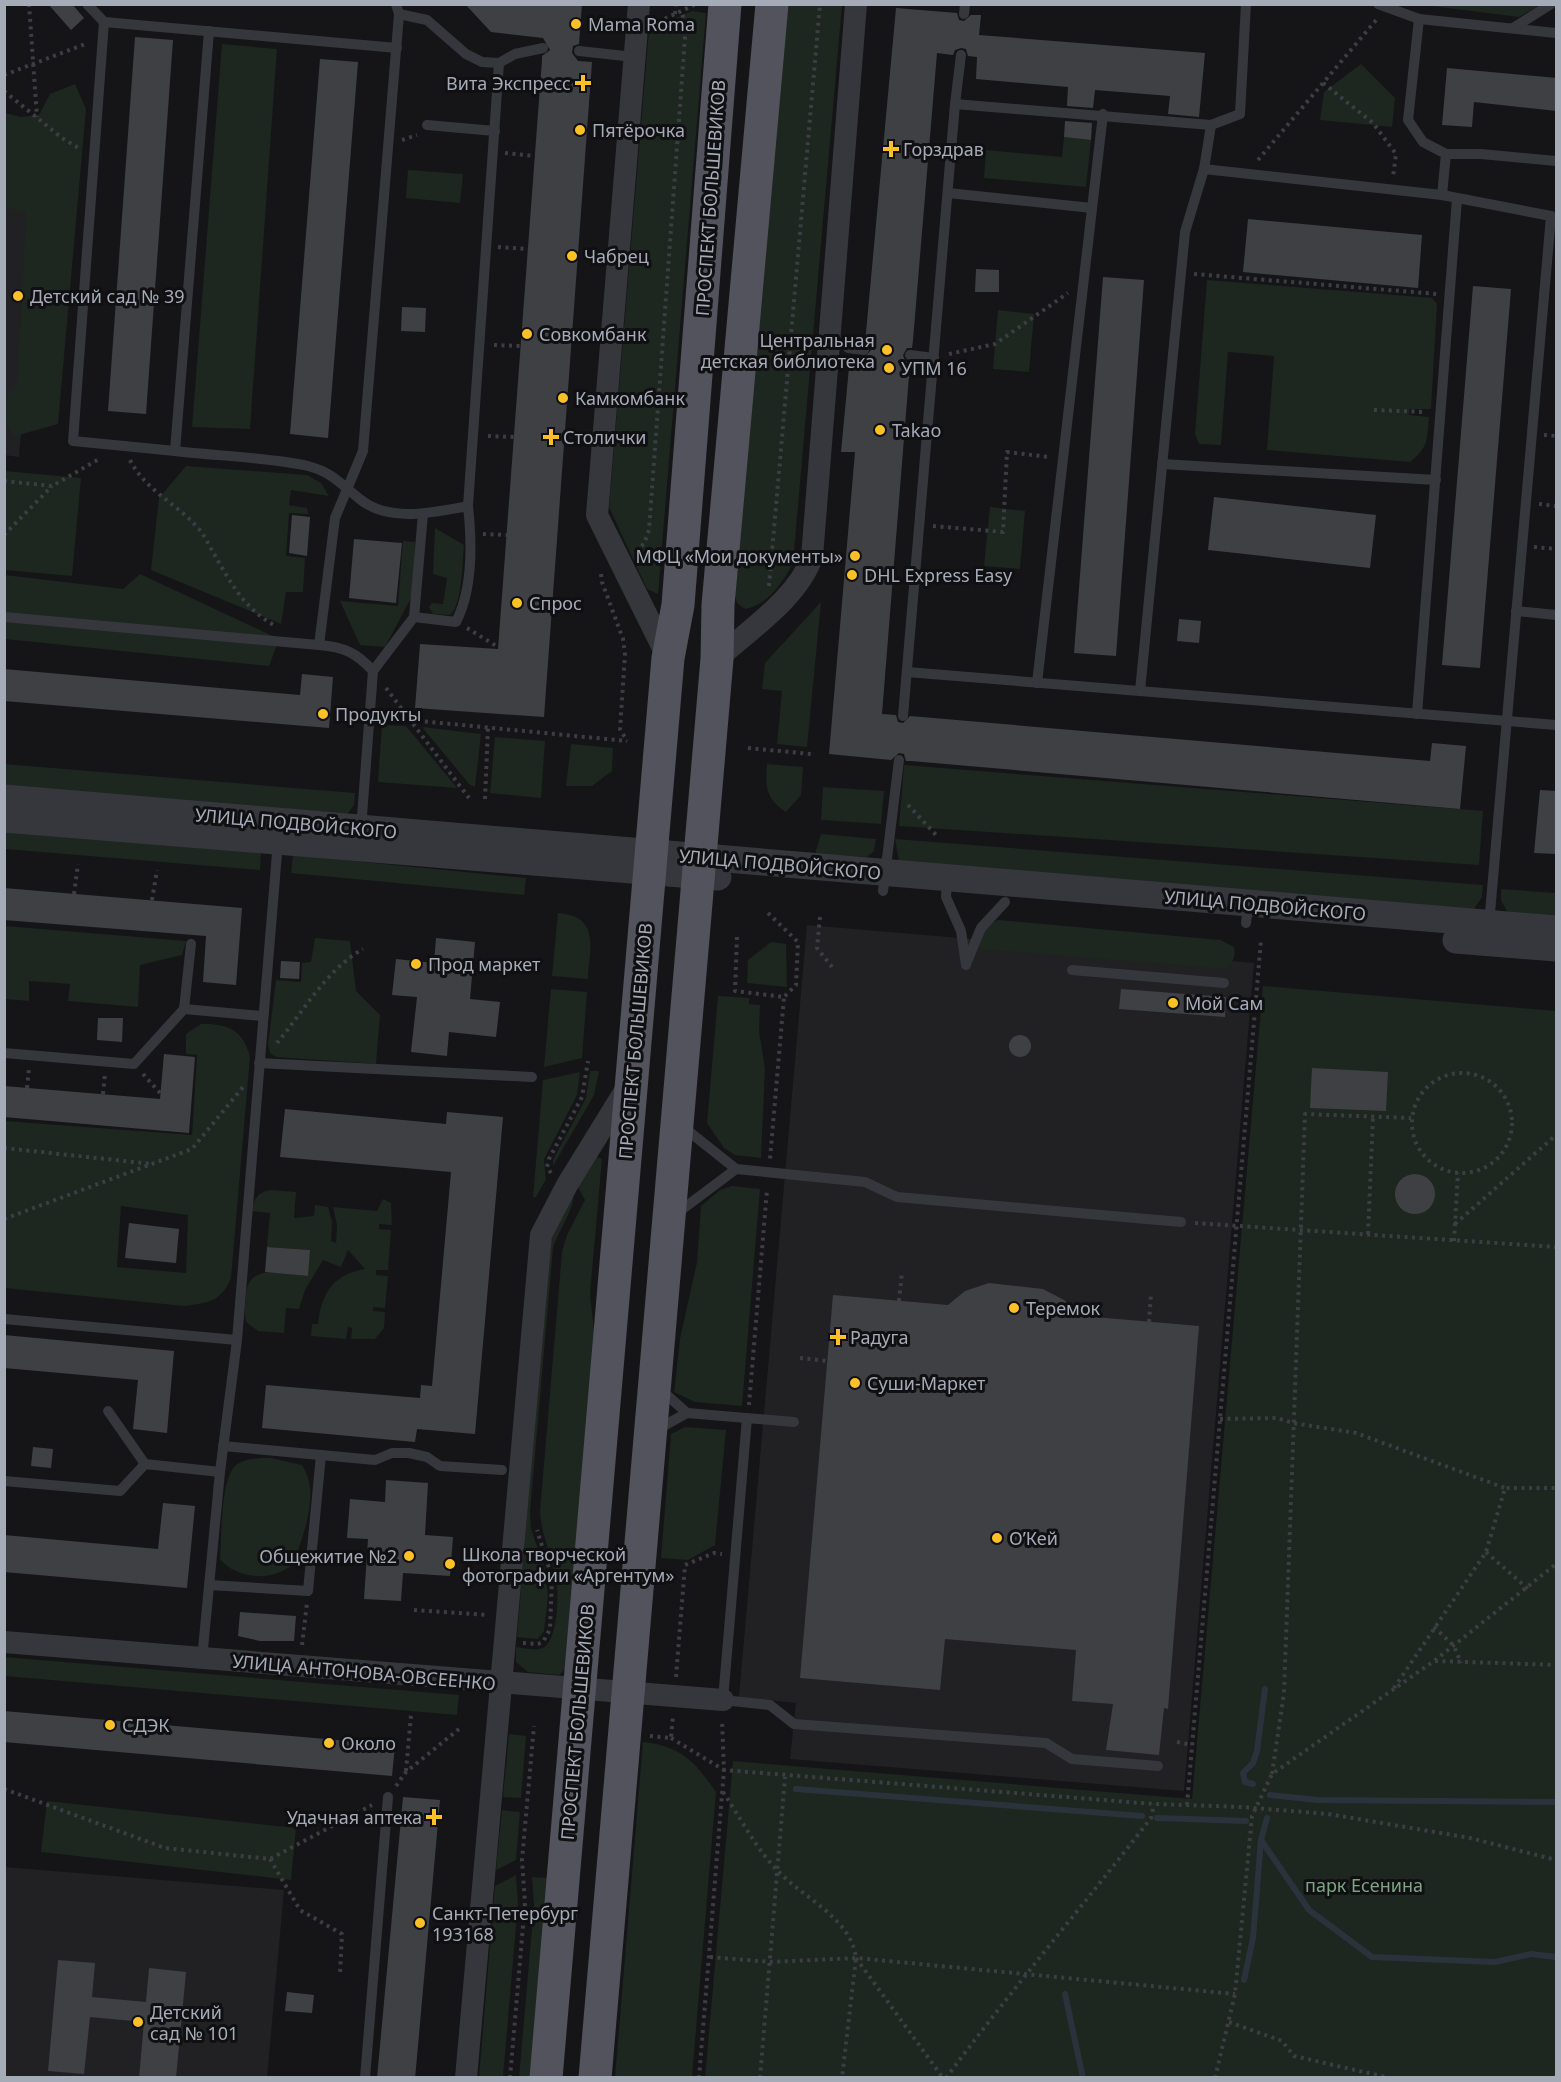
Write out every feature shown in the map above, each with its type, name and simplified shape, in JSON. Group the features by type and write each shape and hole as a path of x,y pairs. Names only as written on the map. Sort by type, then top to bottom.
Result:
{"main road":[{"name":"ПРОСПЕКТ БОЛЬШЕВИКОВ","path":"546,2078 668,658 678,604 725,4"},
{"path":"595,2078 700,866 717,659 718,605 772,4"}],"street":[{"path":"639,4 597,515 668,658"},
{"path":"717,659 795,589 806,575 812,557 856,4"},
{"name":"УЛИЦА ПОДВОЙСКОГО","path":"4,798 279,832"},
{"name":"УЛИЦА ПОДВОЙСКОГО","path":"4,819 279,832 700,866 946,887 1252,922"},
{"name":"УЛИЦА ПОДВОЙСКОГО","path":"946,887 1005,902 1252,922 1489,933 1557,929"},
{"name":"УЛИЦА ПОДВОЙСКОГО","path":"1489,933 1557,948"},
{"path":"466,2078 541,1235 567,1185 632,1079"},
{"name":"УЛИЦА АНТОНОВА-ОВСЕЕНКО","path":"4,1642 628,1694 723,1709"}],"lane":[{"path":"87,4 104,22 397,48"},
{"path":"955,104 1103,114 1211,125 1240,114 1246,4"},
{"path":"1514,28 1551,4"},
{"path":"1382,7 1419,19 1557,33"},
{"path":"319,645 334,518 363,452 397,48 398,9 427,20 466,54 482,62 499,63 515,54 543,48"},
{"path":"1419,19 1408,120 1423,142 1446,154 1481,154 1557,161"},
{"path":"104,22 73,441 306,465 330,473 361,500 378,510 423,514 468,506"},
{"path":"175,451 209,32"},
{"path":"579,51 633,57"},
{"path":"903,716 961,55"},
{"path":"414,617 456,622 464,607 471,533 468,506 499,63"},
{"path":"1037,683 1103,114"},
{"path":"427,125 495,131"},
{"path":"1140,691 1185,232 1204,169 1211,125"},
{"path":"1442,195 1446,154"},
{"path":"1204,169 1442,195 1551,216 1489,933"},
{"path":"948,193 1092,208"},
{"path":"1417,714 1457,199"},
{"path":"848,348 864,350"},
{"path":"910,355 934,358"},
{"path":"1162,464 1436,480"},
{"path":"360,838 373,671 414,617 423,514"},
{"path":"1516,611 1557,615"},
{"path":"4,617 344,647 361,657 373,671"},
{"path":"908,672 1557,725"},
{"path":"884,882 899,760"},
{"path":"202,1659 220,1472 237,1340 279,832"},
{"path":"946,887 962,932 966,965 981,928 1005,902"},
{"path":"4,1053 134,1064 184,1009 191,944"},
{"path":"1072,970 1224,983"},
{"path":"184,1009 262,1016"},
{"path":"259,1063 532,1077"},
{"path":"677,1122 736,1169 865,1182 897,1197 1181,1222"},
{"path":"669,1219 736,1169"},
{"path":"4,1319 237,1340"},
{"path":"655,1385 687,1413"},
{"path":"108,1411 145,1464 220,1472"},
{"path":"650,1433 687,1413 794,1422"},
{"path":"747,1418 723,1709 770,1705 794,1724 1046,1743 1072,1760 1158,1766"},
{"path":"223,1446 375,1460 392,1453 409,1453 427,1457 440,1466 502,1470"},
{"path":"209,1585 308,1590 321,1455"},
{"path":"4,1481 120,1491 145,1464"},
{"path":"365,2078 387,1797"}],"path":[{"path":"29,4 37,117"},
{"path":"675,14 676,4"},
{"path":"767,613 820,4"},
{"path":"1246,173 1323,83 1382,7"},
{"path":"410,720 627,741 620,729 624,665 623,639 602,582 601,573 607,563 644,544 649,531 686,24 681,11"},
{"path":"4,75 103,38"},
{"path":"1323,83 1373,123 1396,154 1392,189"},
{"path":"4,91 62,138 94,157"},
{"path":"389,144 418,135 427,125"},
{"path":"494,152 534,156"},
{"path":"487,247 528,249"},
{"path":"1181,273 1451,295"},
{"path":"934,358 995,344 1083,282"},
{"path":"480,344 520,346"},
{"path":"1374,410 1441,413"},
{"path":"473,435 514,437"},
{"path":"4,535 52,486 122,446 133,466 150,488 175,506 200,529 236,591 265,620 281,629"},
{"path":"920,525 1003,532 1007,452 1063,459"},
{"path":"4,481 52,486"},
{"path":"471,533 507,535"},
{"path":"456,622 498,647"},
{"path":"373,671 469,798"},
{"path":"484,799 488,727"},
{"path":"748,748 812,754"},
{"path":"895,791 938,837"},
{"path":"74,894 78,864"},
{"path":"152,900 157,870"},
{"path":"768,913 798,942 796,985 784,997 770,1160"},
{"path":"820,917 817,948 832,967"},
{"path":"1187,1805 1237,1226 1252,922"},
{"path":"737,937 735,991 784,997"},
{"path":"4,1219 192,1149 339,966 363,949"},
{"path":"134,1064 161,1094"},
{"path":"1455,1072 1472,1073 1488,1079 1501,1090 1510,1105 1513,1122 1510,1138 1503,1154 1482,1169 1458,1173 1442,1170 1418,1149 1412,1134 1411,1118 1420,1095 1439,1077 1455,1072"},
{"path":"1215,2078 1235,1994 1252,1816 1272,1774 1284,1693 1305,1114 1411,1118"},
{"path":"1368,1234 1373,1117"},
{"path":"1455,1224 1557,1136"},
{"path":"4,1149 153,1164"},
{"path":"1454,1241 1458,1173"},
{"path":"747,1418 767,1190"},
{"path":"1181,1222 1557,1247"},
{"path":"899,1301 902,1272"},
{"path":"1149,1322 1151,1294"},
{"path":"800,1359 828,1361"},
{"path":"1220,1419 1277,1418 1293,1423 1356,1433 1505,1488 1557,1488"},
{"path":"1392,1691 1486,1552 1505,1488"},
{"path":"1486,1552 1528,1589"},
{"path":"675,1684 686,1565 714,1553 735,1555"},
{"path":"1272,1774 1434,1661 1557,1564"},
{"path":"293,1644 304,1645 308,1590"},
{"path":"414,1610 491,1615"},
{"path":"1434,1627 1454,1646 1461,1662"},
{"path":"1434,1661 1557,1665"},
{"path":"699,2078 723,1792 723,1709"},
{"path":"670,1738 673,1714"},
{"path":"411,1715 406,1772 459,1729"},
{"path":"510,2078 525,1903 522,1860 534,1726"},
{"path":"644,1735 670,1738 724,1770 785,1777 1154,1804 1328,1814 1448,1834 1557,1860"},
{"path":"1177,1742 1192,1745"},
{"path":"760,2078 785,1777"},
{"path":"4,1789 165,1848 270,1859 387,1797"},
{"path":"723,1792 777,1870 844,1928 854,1944 856,1958 842,2078"},
{"path":"856,1958 945,2078 1006,1998 1029,1974 1151,1818 1154,1804"},
{"path":"270,1859 300,1910 342,1934 340,1974"},
{"path":"710,1957 770,1962 856,1958 1235,1994"},
{"path":"1229,2022 1282,2041 1294,2056 1390,2078"}],"shaded area":[{"name":"Детский сад № 39","path":"4,134 45,137 19,457 4,455"},
{"path":"807,925 1254,963 1184,1791 790,1759 796,1703 739,1697"},
{"name":"Детский сад № 101","path":"4,1867 284,1890 267,2077 5,2077"}],"green space":[{"path":"1416,4 1540,4 1540,5 1519,17"},
{"path":"786,5 842,5 793,563 785,578 768,598 745,609 737,603 735,596"},
{"path":"692,11 706,13 658,594 647,589 609,507 649,30"},
{"path":"222,44 277,49 250,429 192,427"},
{"path":"1361,64 1395,98 1392,127 1320,120 1324,92"},
{"path":"75,84 86,109 58,424 15,436 7,422 4,409 5,402 17,382 26,213 5,208 5,113 21,117 39,115 50,94"},
{"path":"1064,137 1091,140 1086,187 984,178 986,150 1062,157"},
{"path":"408,170 463,174 460,203 406,198"},
{"path":"1207,280 1432,298 1437,304 1431,409 1410,409 1409,415 1429,417 1427,437 1421,452 1410,462 1267,450 1274,356 1228,352 1221,445 1199,444 1195,434"},
{"path":"998,310 1034,314 1029,372 993,369"},
{"path":"186,466 307,475 321,483 329,496 291,490 289,505 307,508 308,514 289,513 286,556 305,558 303,592 286,592 281,624 151,570 159,498"},
{"path":"5,471 81,478 72,576 5,570"},
{"path":"990,507 1025,511 1020,569 984,566"},
{"path":"435,528 464,545 460,592 450,615 433,614 429,607 432,603 443,604 447,578 433,574"},
{"path":"403,541 415,542 413,594 385,647 360,645 340,601 398,606"},
{"path":"140,574 279,639 269,666 5,639 5,575 123,589"},
{"path":"821,602 807,747 777,744 782,691 762,689 765,663"},
{"path":"382,725 406,726 457,788 378,782"},
{"path":"422,727 481,734 475,787 470,785"},
{"path":"495,737 545,741 541,798 490,793"},
{"path":"571,744 613,748 612,771 592,786 566,786"},
{"path":"4,764 355,793 354,805 346,816 5,787"},
{"path":"767,764 803,767 801,795 786,812 774,802 768,792"},
{"path":"904,765 1483,811 1479,865 899,826"},
{"path":"823,787 884,791 881,824 821,820"},
{"path":"4,831 261,853 260,870 5,849"},
{"path":"821,834 876,839 874,851 867,857 815,854"},
{"path":"895,839 1483,885 1482,897 1474,909 899,862"},
{"path":"293,855 526,878 524,895 291,873"},
{"path":"1501,889 1556,893 1556,917 1508,913 1501,900"},
{"path":"558,913 571,915 581,920 590,935 588,979 552,976"},
{"path":"998,920 1220,940 1234,947 1235,950 1226,969 978,949 984,931"},
{"path":"5,926 186,941 182,955 140,965 138,1007 68,1001 70,984 29,981 29,1001 5,999"},
{"path":"315,938 350,941 356,991 380,1015 376,1064 276,1057 270,1053 268,1045 276,980 301,982 302,963 311,962"},
{"path":"771,942 786,944 787,987 747,983 748,960"},
{"name":"парк Есенина","path":"1263,986 1556,1011 1556,2077 705,2078 733,1761 1192,1799"},
{"path":"551,989 587,992 582,1058 544,1067"},
{"path":"718,996 749,998 749,1004 760,1005 759,1031 765,1068 761,1158 735,1155 724,1148 707,1123"},
{"path":"201,1024 226,1027 239,1034 250,1057 231,1278 223,1292 213,1300 184,1306 5,1288 5,1121 192,1135 197,1055 186,1054 186,1034","holes":["121,1206 188,1215 186,1273 117,1267"]},
{"path":"590,1071 599,1071 594,1095 553,1166 553,1160 586,1098"},
{"path":"580,1072 577,1095 544,1159 546,1179 536,1197 533,1197 543,1080"},
{"path":"597,1157 602,1159 590,1294 596,1349 569,1665 559,1675 528,1672 516,1662 516,1647 537,1649 548,1644 552,1636 557,1605 556,1578 542,1528 540,1511 562,1252 567,1235 585,1200 578,1187"},
{"path":"732,1186 760,1189 742,1406 695,1402 674,1392 680,1339 697,1262 701,1206 720,1190"},
{"path":"271,1190 296,1192 294,1218 314,1216 315,1205 328,1207 332,1222 331,1241 336,1243 337,1225 333,1207 377,1211 383,1199 391,1203 392,1225 379,1224 379,1229 391,1230 388,1270 376,1270 376,1275 388,1276 385,1308 373,1307 373,1311 385,1312 384,1328 375,1339 351,1339 352,1328 348,1327 346,1339 311,1336 312,1324 318,1324 322,1303 331,1287 345,1275 365,1269 348,1250 341,1267 323,1260 305,1290 299,1309 286,1308 284,1333 258,1331 246,1322 246,1294 254,1277 269,1272 307,1276 309,1250 267,1247 270,1213 252,1211 257,1196"},
{"path":"573,1196 571,1207 553,1248 530,1512 531,1529 544,1566 548,1596 544,1631 538,1639 517,1637 549,1248 553,1232"},
{"path":"685,1427 726,1430 715,1545 688,1560 661,1558 671,1434"},
{"path":"271,1458 302,1465 310,1488 308,1513 294,1563 286,1569 267,1576 246,1575 227,1566 220,1559 224,1497 230,1474 235,1466 252,1459"},
{"path":"4,1657 459,1695 457,1715 5,1676"},
{"path":"509,1734 526,1736 521,1798 503,1797"},
{"path":"643,1742 667,1747 686,1757 716,1792 692,2077 615,2077"},
{"path":"47,1801 296,1828 291,1880 41,1852"},
{"path":"502,1810 520,1812 516,1860 496,1870"},
{"path":"516,1875 518,1903 503,2077 479,2077 495,1886"},
{"path":"532,1877 552,1878 536,2077 519,2078 534,1905"}],"building":[{"path":"48,4 72,4 84,18 71,30"},
{"path":"465,4 582,4 579,44 573,46 572,53 578,61 592,62 544,717 415,708 420,644 498,649 542,56 550,50 543,38 491,32"},
{"path":"896,8 957,13 959,20 964,21 971,15 981,15 979,35 1205,53 1199,117 1168,114 1170,96 1095,90 1093,108 1067,106 1068,87 976,79 977,57 968,56 966,49 955,50 953,55 937,53 913,340 912,348 907,348 903,355 905,361 910,363 882,714 896,715 898,722 903,723 910,716 1430,761 1432,743 1466,746 1460,809 906,761 904,754 899,753 891,760 829,754 855,452 841,452 850,357 863,359 871,350 865,343"},
{"path":"135,37 173,40 146,414 108,411"},
{"path":"320,59 358,62 328,438 290,434"},
{"path":"1447,68 1557,78 1557,111 1474,102 1472,127 1442,125"},
{"path":"1065,121 1092,123 1091,140 1064,137"},
{"path":"1248,219 1422,235 1418,288 1243,272"},
{"path":"976,269 999,270 999,292 975,292"},
{"path":"1103,277 1144,280 1116,656 1074,653"},
{"path":"1473,286 1511,289 1480,668 1442,665"},
{"path":"402,307 426,308 425,332 401,331"},
{"path":"1214,497 1376,515 1370,568 1208,550"},
{"path":"292,515 310,517 307,556 289,553"},
{"path":"354,539 402,543 396,603 349,598"},
{"path":"1179,619 1201,621 1199,643 1177,641"},
{"path":"4,669 300,695 302,674 333,677 329,728 4,701"},
{"path":"1540,790 1557,791 1557,854 1534,853"},
{"path":"4,888 242,908 236,985 203,982 206,936 4,920"},
{"path":"436,938 475,942 470,999 500,1002 496,1037 449,1032 447,1056 411,1052 417,997 392,995 396,959 434,963"},
{"path":"281,961 300,962 299,979 280,978"},
{"name":"Мой Сам","path":"1121,989 1226,997 1225,1017 1119,1009"},
{"path":"98,1018 123,1018 122,1042 97,1040"},
{"path":"1016,1035 1024,1035 1031,1042 1031,1050 1024,1057 1016,1057 1009,1050 1009,1042"},
{"path":"164,1054 195,1057 189,1133 4,1117 4,1086 160,1099"},
{"path":"1312,1068 1388,1072 1386,1111 1310,1108"},
{"path":"285,1109 446,1124 447,1112 503,1117 475,1434 417,1429 415,1442 262,1428 266,1385 420,1398 421,1385 432,1386 451,1172 280,1157"},
{"path":"1415,1174 1429,1180 1435,1194 1429,1208 1415,1214 1401,1208 1395,1194 1401,1180"},
{"path":"129,1223 179,1229 176,1263 125,1258"},
{"path":"267,1247 310,1250 308,1276 265,1272"},
{"path":"989,1283 1043,1289 1064,1300 1083,1316 1199,1326 1168,1709 1164,1708 1159,1755 1106,1750 1113,1704 1072,1701 1076,1650 945,1639 940,1690 800,1678 833,1295 948,1305 965,1291"},
{"path":"4,1335 174,1351 167,1433 133,1429 138,1380 4,1368"},
{"path":"33,1447 53,1449 51,1468 31,1466"},
{"name":"Общежитие №2","path":"386,1480 428,1483 425,1535 453,1537 450,1576 403,1573 401,1601 364,1599 368,1539 347,1538 350,1499 385,1502"},
{"path":"163,1503 195,1506 187,1588 4,1572 4,1535 158,1549"},
{"path":"240,1612 296,1616 294,1641 260,1641 238,1636"},
{"path":"4,1711 395,1745 392,1776 4,1742"},
{"path":"403,1797 440,1800 416,2068 415,2078 377,2078"},
{"path":"58,1960 95,1963 92,1997 146,2002 149,1968 186,1972 176,2078 139,2078 144,2022 90,2017 84,2074 48,2071"},
{"path":"287,1992 314,1995 312,2013 285,2011"}],"waterway":[{"path":"1253,1784 1245,1782 1243,1773 1253,1763 1257,1751 1265,1689"},
{"path":"796,1789 1142,1816"},
{"path":"1270,1795 1317,1800 1556,1802"},
{"path":"1157,1818 1246,1821"},
{"path":"1244,1980 1253,1938 1261,1840 1267,1818"},
{"path":"1261,1840 1309,1910 1372,1957 1495,1962 1531,1954 1556,1957"},
{"path":"1065,1994 1083,2078"}],"place":[{"name":"Mama Roma","path":"576,24"},
{"name":"Вита Экспресс","path":"583,83"},
{"name":"Пятёрочка","path":"580,130"},
{"name":"Горздрав","path":"891,149"},
{"name":"Чабрец","path":"572,256"},
{"name":"Детский сад № 39","path":"18,296"},
{"name":"Совкомбанк","path":"527,334"},
{"name":"Центральная детская библиотека","path":"887,350"},
{"name":"УПМ 16","path":"889,368"},
{"name":"Камкомбанк","path":"563,398"},
{"name":"Takao","path":"880,430"},
{"name":"Столички","path":"551,437"},
{"name":"МФЦ «Мои документы»","path":"855,556"},
{"name":"DHL Express Easy","path":"852,575"},
{"name":"Спрос","path":"517,603"},
{"name":"Продукты","path":"323,714"},
{"name":"Прод маркет","path":"416,964"},
{"name":"Мой Сам","path":"1173,1003"},
{"name":"Теремок","path":"1014,1308"},
{"name":"Радуга","path":"838,1337"},
{"name":"Суши-Маркет","path":"855,1383"},
{"name":"О’Кей","path":"997,1538"},
{"name":"Общежитие №2","path":"409,1556"},
{"name":"Школа творческой фотографии «Аргентум»","path":"450,1564"},
{"name":"СДЭК","path":"110,1725"},
{"name":"Около","path":"329,1743"},
{"name":"Удачная аптека","path":"434,1817"},
{"name":"Санкт-Петербург 193168","path":"420,1923"},
{"name":"Детский сад № 101","path":"138,2022"}]}
